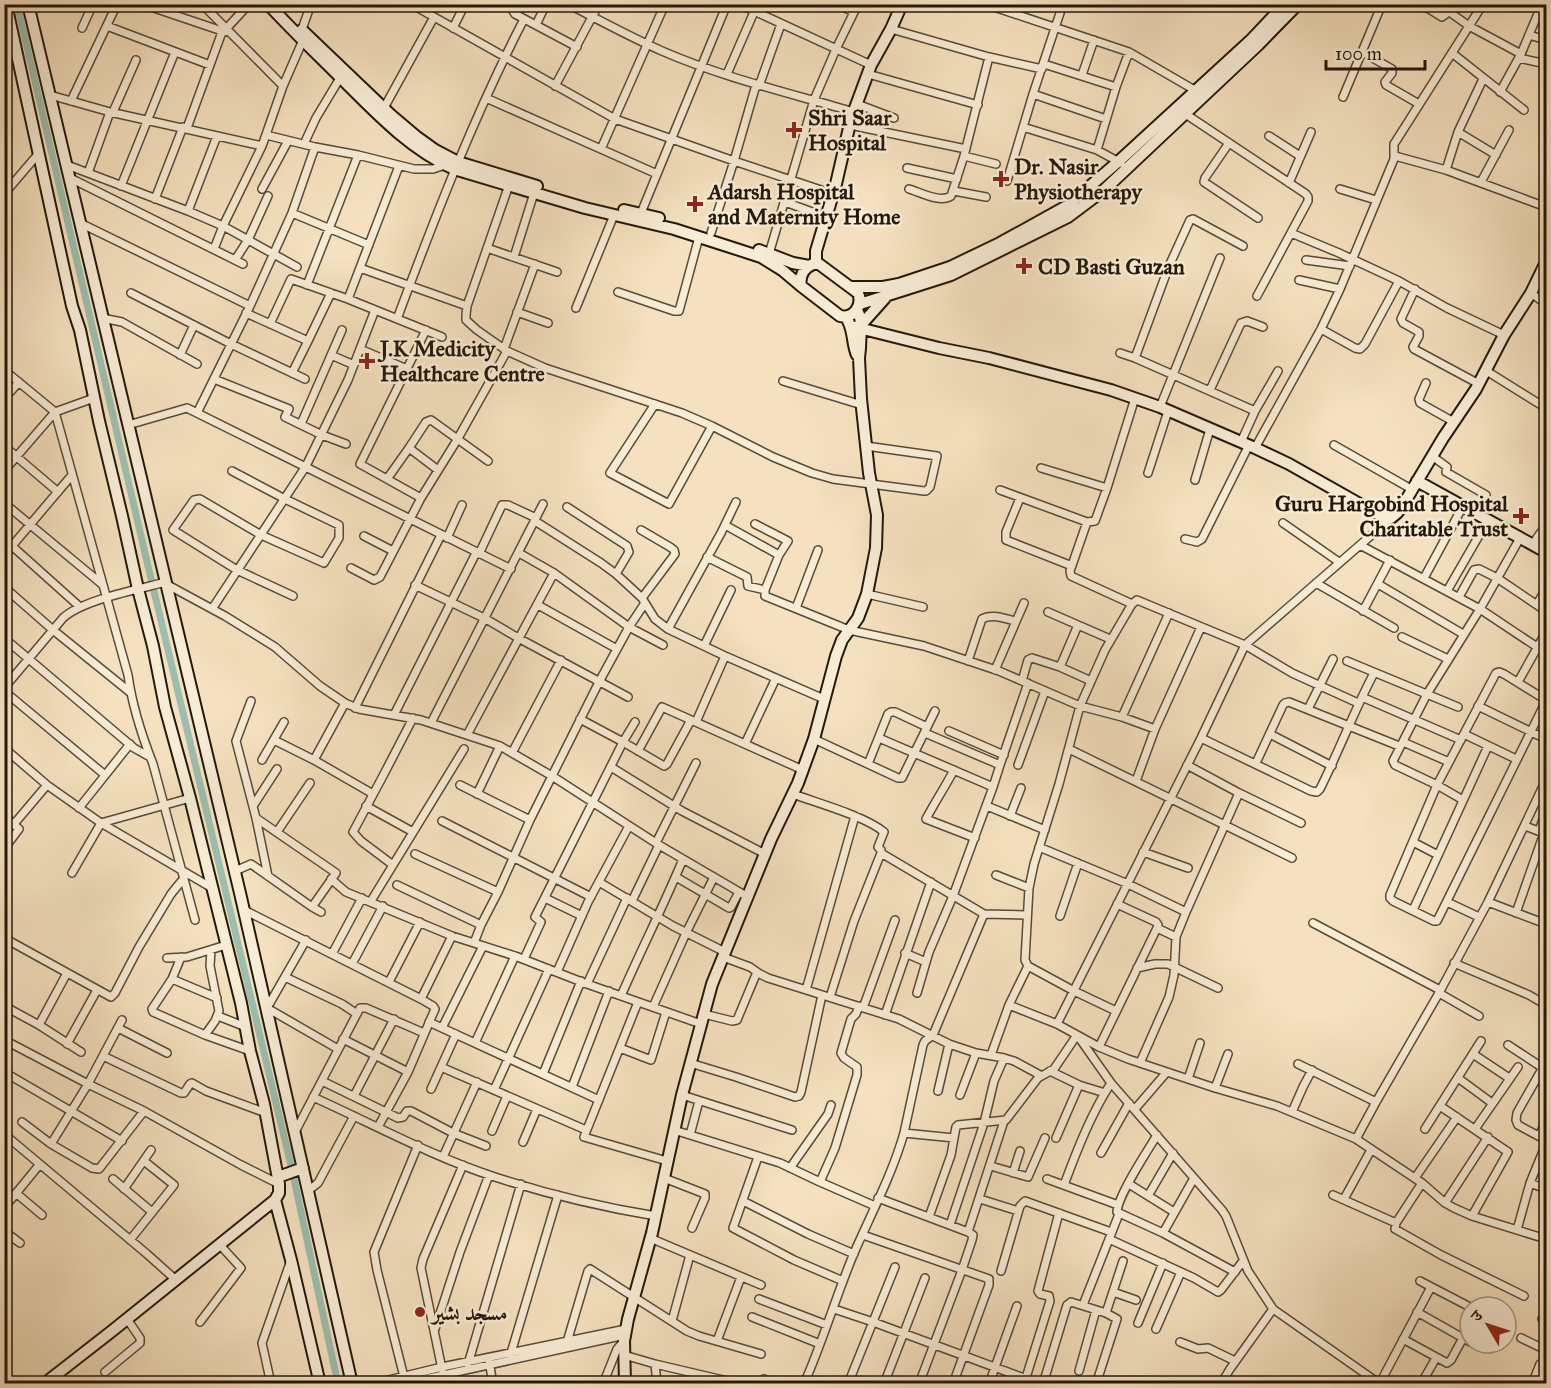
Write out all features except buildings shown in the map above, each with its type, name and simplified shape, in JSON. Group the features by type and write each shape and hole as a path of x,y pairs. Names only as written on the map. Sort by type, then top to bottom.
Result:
{"street":[{"path":"6,4 72,306 80,330 110,469 142,588 165,708 241,1003 280,1179 279,1193 275,1200 44,1383"},
{"path":"28,4 163,583 235,871 295,1131 300,1169 309,1190 352,1383"},
{"path":"82,28 93,4"},
{"path":"71,101 117,4"},
{"path":"142,4 226,31"},
{"path":"202,4 226,31 283,86"},
{"path":"155,199 210,64 226,31 249,4"},
{"path":"268,4 372,109 412,144 435,160 711,233 793,263 819,264 858,292 860,297 858,307 852,315 859,358 866,446 877,515 876,548 867,594 858,618 842,640 814,739 793,794 743,894 724,955 712,984 682,1095 656,1216 625,1335 625,1383"},
{"path":"277,4 301,36 452,165 534,193 585,208 674,229 761,258 782,270 840,316 854,324 1022,366 1135,398 1289,464 1381,516 1391,518"},
{"path":"214,249 262,146 311,4"},
{"path":"411,4 615,119 734,162 833,194"},
{"path":"453,28 465,4"},
{"path":"516,4 513,13 577,47"},
{"path":"536,25 546,4"},
{"path":"568,4 663,51 702,66 758,85 894,118"},
{"path":"555,86 599,4"},
{"path":"601,149 665,4"},
{"path":"641,213 727,4"},
{"path":"739,4 836,49 870,69 978,105"},
{"path":"836,4 854,12"},
{"path":"769,254 814,100 858,4"},
{"path":"801,286 801,275 813,265 855,108 870,69 902,4"},
{"path":"985,4 1129,52 1199,93"},
{"path":"1015,14 1018,4"},
{"path":"1007,181 1063,4"},
{"path":"858,307 951,275 1068,217 1104,190 1124,164 1199,93 1285,4"},
{"path":"851,287 883,287 899,284 950,267 1056,213 1124,164 1184,113 1199,93 1258,45 1298,4"},
{"path":"1343,97 1382,4"},
{"path":"1421,4 1440,16 1444,16 1450,8 1470,26 1520,56 1546,64"},
{"path":"1185,539 1197,542 1202,539 1248,445 1321,329 1395,156 1394,144 1483,4"},
{"path":"1500,92 1520,56 1542,4"},
{"path":"728,74 754,12"},
{"path":"384,108 434,17"},
{"path":"397,319 452,165 524,19"},
{"path":"711,233 758,85 781,24"},
{"path":"107,26 210,64"},
{"path":"891,29 989,57 1082,75 1116,87"},
{"path":"1529,35 1546,40"},
{"path":"1082,75 1094,40"},
{"path":"121,186 175,52"},
{"path":"1097,150 1129,52"},
{"path":"1362,52 1391,67 1392,73 1385,84 1419,104"},
{"path":"1452,53 1524,110"},
{"path":"909,189 942,200 949,198 954,190 989,57"},
{"path":"88,173 136,60"},
{"path":"304,144 316,118 340,78"},
{"path":"1446,170 1458,132 1484,79"},
{"path":"1033,94 1106,119"},
{"path":"50,95 112,112 262,146"},
{"path":"486,98 657,174"},
{"path":"1184,113 1308,197 1308,201 1257,296"},
{"path":"850,124 965,153 996,164"},
{"path":"1023,127 1097,150 1124,164"},
{"path":"1481,182 1509,130"},
{"path":"1289,183 1311,132"},
{"path":"1458,132 1496,154"},
{"path":"266,135 414,170 428,170 452,165"},
{"path":"188,211 217,136"},
{"path":"1269,136 1300,156"},
{"path":"262,189 288,141"},
{"path":"1229,143 1204,182 1258,218"},
{"path":"197,413 292,213 315,147"},
{"path":"4,194 39,153"},
{"path":"307,285 358,155"},
{"path":"1395,156 1446,170 1546,207"},
{"path":"67,165 223,226 297,267"},
{"path":"348,299 399,166"},
{"path":"907,168 957,179"},
{"path":"70,178 243,264"},
{"path":"509,185 465,315 468,322 505,350 555,372 682,412 798,468 833,479 926,491 930,487 937,456 866,446"},
{"path":"1340,189 1376,200"},
{"path":"954,190 986,197"},
{"path":"514,257 534,193"},
{"path":"235,260 248,240 268,196"},
{"path":"785,202 826,217"},
{"path":"292,213 369,245"},
{"path":"576,308 614,215"},
{"path":"1135,358 1169,266 1190,220 1193,219 1243,246"},
{"path":"80,223 249,306"},
{"path":"1290,233 1351,262 1399,281 1447,308 1504,334"},
{"path":"618,292 678,311 699,237"},
{"path":"487,248 556,272"},
{"path":"1148,472 1172,374 1220,258"},
{"path":"1306,260 1351,262"},
{"path":"1057,1024 1171,799 1245,645 1397,513 1479,384 1504,334 1531,293 1546,262"},
{"path":"351,568 374,580 378,579 505,350 535,264"},
{"path":"360,268 467,306"},
{"path":"270,324 291,279 442,337"},
{"path":"1299,280 1340,289"},
{"path":"1321,329 1360,349 1365,344 1399,281"},
{"path":"1415,289 1401,319 1403,323 1419,332 1413,346 1414,349 1479,384"},
{"path":"131,293 305,379"},
{"path":"292,373 331,293"},
{"path":"1531,293 1546,304"},
{"path":"854,324 888,295"},
{"path":"212,609 306,466 348,380 375,310"},
{"path":"517,312 548,323"},
{"path":"246,314 308,341"},
{"path":"102,318 122,322 197,364"},
{"path":"1210,390 1241,323 1246,321 1263,327"},
{"path":"180,355 194,325"},
{"path":"301,424 342,330"},
{"path":"421,498 360,464 426,330"},
{"path":"360,349 407,369"},
{"path":"1120,354 1135,358 1255,411"},
{"path":"331,355 354,365"},
{"path":"4,370 55,412 195,920"},
{"path":"1485,370 1546,408"},
{"path":"1248,445 1255,411 1278,371"},
{"path":"214,379 289,409 285,417 321,435 346,444"},
{"path":"783,381 862,405"},
{"path":"4,399 19,382"},
{"path":"1426,383 1419,399 1420,403 1454,422"},
{"path":"4,471 55,412 94,398"},
{"path":"1000,490 1087,522 1095,521 1135,398"},
{"path":"655,404 610,473 669,504 712,426"},
{"path":"128,425 187,408 511,569"},
{"path":"387,479 429,420 434,421 488,461"},
{"path":"1195,480 1210,429"},
{"path":"1334,445 1415,486 1463,506 1546,552"},
{"path":"4,446 58,492"},
{"path":"409,448 438,470"},
{"path":"1432,456 1446,466 1446,472 1486,495"},
{"path":"1041,468 1107,488"},
{"path":"232,471 339,525 339,538 324,563 261,535 200,499 194,500 173,530 237,570 294,596"},
{"path":"4,555 72,475"},
{"path":"1020,498 1006,532 1006,540 1072,566"},
{"path":"668,629 736,502"},
{"path":"4,503 103,585"},
{"path":"431,723 543,504"},
{"path":"355,708 415,585 462,505"},
{"path":"394,715 502,505 508,505 535,520 616,574 643,600 655,619 668,629 824,699"},
{"path":"1424,578 1463,506"},
{"path":"567,507 627,546 628,552 616,574"},
{"path":"1447,591 1488,520"},
{"path":"1087,522 1070,574 1074,578 1132,604"},
{"path":"1283,523 1339,562"},
{"path":"755,524 788,541 779,555 765,590 765,596 849,630 924,646 996,670 1080,706 1155,729"},
{"path":"725,525 779,555"},
{"path":"1532,545 1546,525"},
{"path":"474,943 530,820 599,682 643,600 675,554 670,547 640,530"},
{"path":"364,536 393,551"},
{"path":"1462,800 1394,764 1393,761 1427,694 1480,609 1520,538"},
{"path":"1360,545 1480,609 1546,652"},
{"path":"12,546 80,607"},
{"path":"796,608 818,550"},
{"path":"519,553 554,573 629,627 663,645"},
{"path":"707,557 747,577 748,586 765,590"},
{"path":"1363,611 1390,560"},
{"path":"1459,597 1476,568 1497,578 1546,611"},
{"path":"467,735 554,573"},
{"path":"105,775 4,690 66,615 80,607 106,598 163,583 275,647 320,686 345,703 355,708 413,718 500,746 552,776 657,844 743,894"},
{"path":"1316,583 1394,628"},
{"path":"1378,584 1463,634"},
{"path":"415,585 486,618 520,639 628,697"},
{"path":"4,587 131,693"},
{"path":"1537,604 1546,589"},
{"path":"704,646 731,590"},
{"path":"867,594 923,607"},
{"path":"1116,1011 1029,966 1025,960 1029,888 1080,706 1110,639 1135,601 1245,645 1319,686 1488,746 1516,759"},
{"path":"996,670 1024,603"},
{"path":"538,604 617,649"},
{"path":"1048,612 1110,639"},
{"path":"1122,717 1168,613"},
{"path":"969,661 982,619 985,616 1016,621"},
{"path":"1060,667 1078,625"},
{"path":"1136,781 1155,729 1201,627"},
{"path":"1518,682 1546,632"},
{"path":"1402,637 1448,659"},
{"path":"4,638 129,744 150,757"},
{"path":"580,719 666,766 694,721 725,656"},
{"path":"916,993 933,943 987,806 1025,682 1028,660 1032,658 1060,667 1091,681"},
{"path":"1308,709 1333,659"},
{"path":"512,753 561,660"},
{"path":"1347,661 1458,707"},
{"path":"1501,672 1518,682 1546,700 1436,921 1393,901 1390,896 1437,785 1496,673 1501,672"},
{"path":"1201,738 1314,792 1320,789 1332,766 1348,726 1374,673"},
{"path":"745,744 776,678"},
{"path":"1018,765 1045,691"},
{"path":"251,701 236,741 268,876"},
{"path":"314,760 345,703"},
{"path":"1256,764 1283,705 1286,703 1292,703 1348,726 1449,762"},
{"path":"1478,706 1546,740"},
{"path":"638,751 662,707 802,770"},
{"path":"814,739 900,779 935,711"},
{"path":"868,764 888,714 891,712 1000,765"},
{"path":"393,866 353,832 413,718"},
{"path":"262,760 284,722"},
{"path":"525,960 541,922 535,917 635,722"},
{"path":"949,731 1004,755"},
{"path":"1270,734 1332,766"},
{"path":"879,738 993,787"},
{"path":"274,740 373,794"},
{"path":"80,808 129,744"},
{"path":"477,794 500,746"},
{"path":"1413,910 1488,746"},
{"path":"4,748 47,785 101,823 183,875 212,888"},
{"path":"371,901 464,749"},
{"path":"1069,749 1292,858"},
{"path":"543,1074 584,982 630,900 696,763"},
{"path":"1187,765 1301,823"},
{"path":"610,767 675,807 765,854"},
{"path":"253,806 277,769"},
{"path":"954,770 926,819 975,837"},
{"path":"277,832 310,783"},
{"path":"1356,1139 1488,902 1545,784"},
{"path":"14,824 47,785"},
{"path":"460,785 530,820"},
{"path":"1010,816 1021,788"},
{"path":"1140,1063 1169,997 1175,967 1176,937 1239,793"},
{"path":"793,794 855,816 878,827 884,832 878,847 881,853 984,914 1028,915"},
{"path":"72,873 101,823 190,798"},
{"path":"366,806 413,832"},
{"path":"987,806 1045,830"},
{"path":"1516,913 1543,832 1546,811"},
{"path":"4,816 19,829 4,849"},
{"path":"806,990 855,816"},
{"path":"256,818 336,873 312,908"},
{"path":"442,821 591,897"},
{"path":"494,1090 553,970 629,826"},
{"path":"1525,826 1543,832"},
{"path":"1413,842 1438,855"},
{"path":"1039,847 1128,884 1186,912"},
{"path":"1143,852 1188,868"},
{"path":"830,998 854,921 881,853"},
{"path":"415,854 498,892"},
{"path":"621,996 683,859"},
{"path":"1060,916 1078,863"},
{"path":"235,871 251,864 321,912"},
{"path":"4,938 109,997 113,996 139,947 183,875"},
{"path":"996,875 1029,888"},
{"path":"676,877 730,908 743,894"},
{"path":"653,1007 714,877"},
{"path":"332,879 346,892 452,936 515,956 666,1012 702,1019 737,1020 758,972"},
{"path":"599,882 768,978 899,1019 949,1044 976,1053 992,1054 1014,1061 1040,1075"},
{"path":"885,1015 931,882"},
{"path":"397,885 481,925"},
{"path":"332,954 362,898"},
{"path":"545,898 582,916"},
{"path":"1447,902 1479,917"},
{"path":"1488,902 1546,924"},
{"path":"1099,1047 1158,925 1117,904"},
{"path":"352,964 383,906"},
{"path":"244,910 435,1007 408,1072 378,1127"},
{"path":"804,1383 854,1254 894,1164 904,1133 923,1045 933,1035 984,914"},
{"path":"820,1182 835,1148 857,1075 857,1067 841,1053 850,1022 861,1007 895,920"},
{"path":"389,982 420,922"},
{"path":"1313,923 1440,991 1479,1016"},
{"path":"1157,928 1176,937"},
{"path":"422,999 452,936"},
{"path":"267,1008 306,940"},
{"path":"167,958 181,957 226,945"},
{"path":"442,1028 483,946"},
{"path":"205,1035 219,1011 210,966 211,950"},
{"path":"905,953 926,962"},
{"path":"475,1043 515,956"},
{"path":"181,957 172,979 152,1008 153,1012 205,1035 250,1051"},
{"path":"1137,968 1162,963 1218,988"},
{"path":"1454,963 1529,995 1546,1005"},
{"path":"992,1054 1009,1005 1029,966"},
{"path":"39,1025 67,973"},
{"path":"285,977 342,1004 357,1014"},
{"path":"172,979 217,998"},
{"path":"67,1044 97,990"},
{"path":"572,1087 609,991"},
{"path":"690,1063 795,1097 799,1096 822,995"},
{"path":"638,1002 584,1137 668,1161"},
{"path":"1009,1005 1057,1024 1099,1047 1140,1063 1293,1112 1356,1139 1419,1180 1445,1203 1472,1216 1546,1239"},
{"path":"4,1006 81,1052"},
{"path":"267,1008 338,1049"},
{"path":"295,1131 360,1008 366,1008 424,1033"},
{"path":"620,1048 651,1060 666,1012"},
{"path":"218,1016 246,1027"},
{"path":"354,1096 393,1019"},
{"path":"51,1144 72,1112 122,1020"},
{"path":"429,1022 599,1100"},
{"path":"118,1028 167,1053"},
{"path":"431,1089 456,1034"},
{"path":"928,1217 951,1155 956,1127 1004,1121 1040,1075 1050,1071 1078,1036"},
{"path":"1078,1036 1112,1083 1216,1202 1226,1216 1244,1261 1273,1309 1380,1383 1431,1287"},
{"path":"343,1039 408,1072"},
{"path":"1425,1129 1481,1041"},
{"path":"10,1043 144,1111 241,1165 280,1179 300,1169"},
{"path":"1188,1079 1200,1043"},
{"path":"938,1090 949,1044"},
{"path":"1508,1045 1545,1065 1517,1113 1518,1125 1546,1142 1530,1183 1517,1230"},
{"path":"960,1095 976,1053"},
{"path":"1215,1088 1228,1054"},
{"path":"1473,1054 1509,1078"},
{"path":"103,1056 181,1093 184,1093 192,1083 206,1091 266,1113"},
{"path":"950,1225 984,1123 992,1088 1004,1058"},
{"path":"1298,1064 1376,1102"},
{"path":"441,1066 586,1130"},
{"path":"1475,1129 1518,1067"},
{"path":"1293,1112 1312,1070"},
{"path":"1050,1071 1079,1085 1105,1093"},
{"path":"4,1072 122,1141"},
{"path":"1101,1153 1132,1106 1166,1073"},
{"path":"1458,1078 1492,1103"},
{"path":"322,1081 401,1118 407,1111 411,1111 453,1133 486,1146"},
{"path":"442,1157 477,1082"},
{"path":"1064,1185 1082,1138 1112,1083"},
{"path":"1056,1138 1079,1085"},
{"path":"682,1095 792,1130"},
{"path":"492,1131 507,1096"},
{"path":"314,1097 442,1157 489,1175 586,1203 656,1216"},
{"path":"690,1135 699,1101"},
{"path":"790,1168 828,1114 831,1106"},
{"path":"1440,1106 1508,1150 1508,1154 1472,1216"},
{"path":"524,1142 537,1109"},
{"path":"22,1122 51,1144 96,1170 102,1167 144,1111"},
{"path":"309,1190 318,1183 354,1116"},
{"path":"1457,1117 1419,1180 1395,1226 1398,1231 1441,1255 1524,1296"},
{"path":"968,1232 1004,1121"},
{"path":"1539,1136 1546,1121"},
{"path":"674,1130 759,1156 820,1182 928,1217 973,1235 919,1383"},
{"path":"904,1133 954,1138"},
{"path":"4,1134 176,1280"},
{"path":"1157,1135 1116,1211 1163,1233 1235,1272"},
{"path":"1445,1203 1488,1137"},
{"path":"991,1166 1029,1176 1045,1138"},
{"path":"403,1380 374,1252 418,1145"},
{"path":"124,1189 152,1150"},
{"path":"1344,1199 1371,1150"},
{"path":"1013,1173 1020,1151"},
{"path":"1148,1196 1173,1153"},
{"path":"759,1156 733,1228 794,1260 843,1281"},
{"path":"130,1240 174,1185 144,1161"},
{"path":"4,1208 40,1164"},
{"path":"442,1371 421,1265 463,1165"},
{"path":"434,1332 489,1175"},
{"path":"664,1178 705,1194 692,1228"},
{"path":"1163,1233 1194,1178"},
{"path":"113,1179 152,1212"},
{"path":"1047,1179 1118,1205"},
{"path":"1530,1183 1546,1189"},
{"path":"469,1366 520,1184"},
{"path":"1129,1184 1174,1212"},
{"path":"16,1194 42,1215"},
{"path":"512,1357 558,1195"},
{"path":"1333,1195 1396,1223"},
{"path":"980,1199 1018,1211"},
{"path":"275,1200 320,1383"},
{"path":"743,1201 854,1254"},
{"path":"1001,1271 1018,1211 1024,1201 1110,1235 1218,1292 1244,1261"},
{"path":"1025,1381 1050,1301 1050,1296 1040,1294 1038,1291 1059,1213"},
{"path":"1083,1305 1119,1214"},
{"path":"4,1231 20,1243"},
{"path":"862,1235 987,1277 990,1280 953,1383"},
{"path":"650,1238 760,1285"},
{"path":"200,1322 241,1269 220,1245"},
{"path":"672,1321 690,1255"},
{"path":"269,1382 262,1343 291,1260"},
{"path":"1106,1313 1123,1261"},
{"path":"1138,1323 1163,1263"},
{"path":"848,1383 895,1267"},
{"path":"567,1342 589,1270 592,1269 687,1331 761,1354"},
{"path":"1156,1329 1181,1272"},
{"path":"717,1341 741,1277"},
{"path":"884,1383 925,1278"},
{"path":"1420,1281 1458,1302"},
{"path":"1113,1292 1136,1299"},
{"path":"759,1299 827,1325"},
{"path":"834,1309 964,1355 1025,1381 1042,1383 1067,1305 1071,1302 1083,1305 1117,1319 1098,1378"},
{"path":"988,1383 1017,1306"},
{"path":"1221,1383 1273,1309"},
{"path":"1079,1371 1096,1310"},
{"path":"1417,1312 1458,1335"},
{"path":"752,1317 820,1344"},
{"path":"105,1372 140,1343 140,1338 127,1319"},
{"path":"372,1383 403,1380 625,1335"},
{"path":"512,1357 567,1342 625,1335"},
{"path":"603,1383 625,1335"},
{"path":"1521,1338 1546,1350"},
{"path":"1403,1339 1444,1362 1448,1363 1458,1353"},
{"path":"1180,1342 1198,1349 1208,1348 1235,1361"},
{"path":"624,1355 740,1383"},
{"path":"1421,1383 1436,1358"},
{"path":"489,1362 493,1383"},
{"path":"655,1364 657,1383"},
{"path":"1532,1383 1540,1364"},
{"path":"403,1380 418,1382 442,1371"},
{"path":"693,1372 694,1383"},
{"path":"764,1379 775,1383"}],"waterway":[{"path":"17,4 292,1170 338,1384"}],"place":[{"name":"Shri Saar Hospital","path":"794,130"},
{"name":"Dr. Nasir Physiotherapy","path":"1001,179"},
{"name":"Adarsh Hospital and Maternity Home","path":"695,204"},
{"name":"CD Basti Guzan","path":"1024,266"},
{"name":"J.K Medicity Healthcare Centre","path":"367,361"},
{"name":"Guru Hargobind Hospital Charitable Trust","path":"1521,516"},
{"name":"مسجد بشیر","path":"420,1312"}]}
